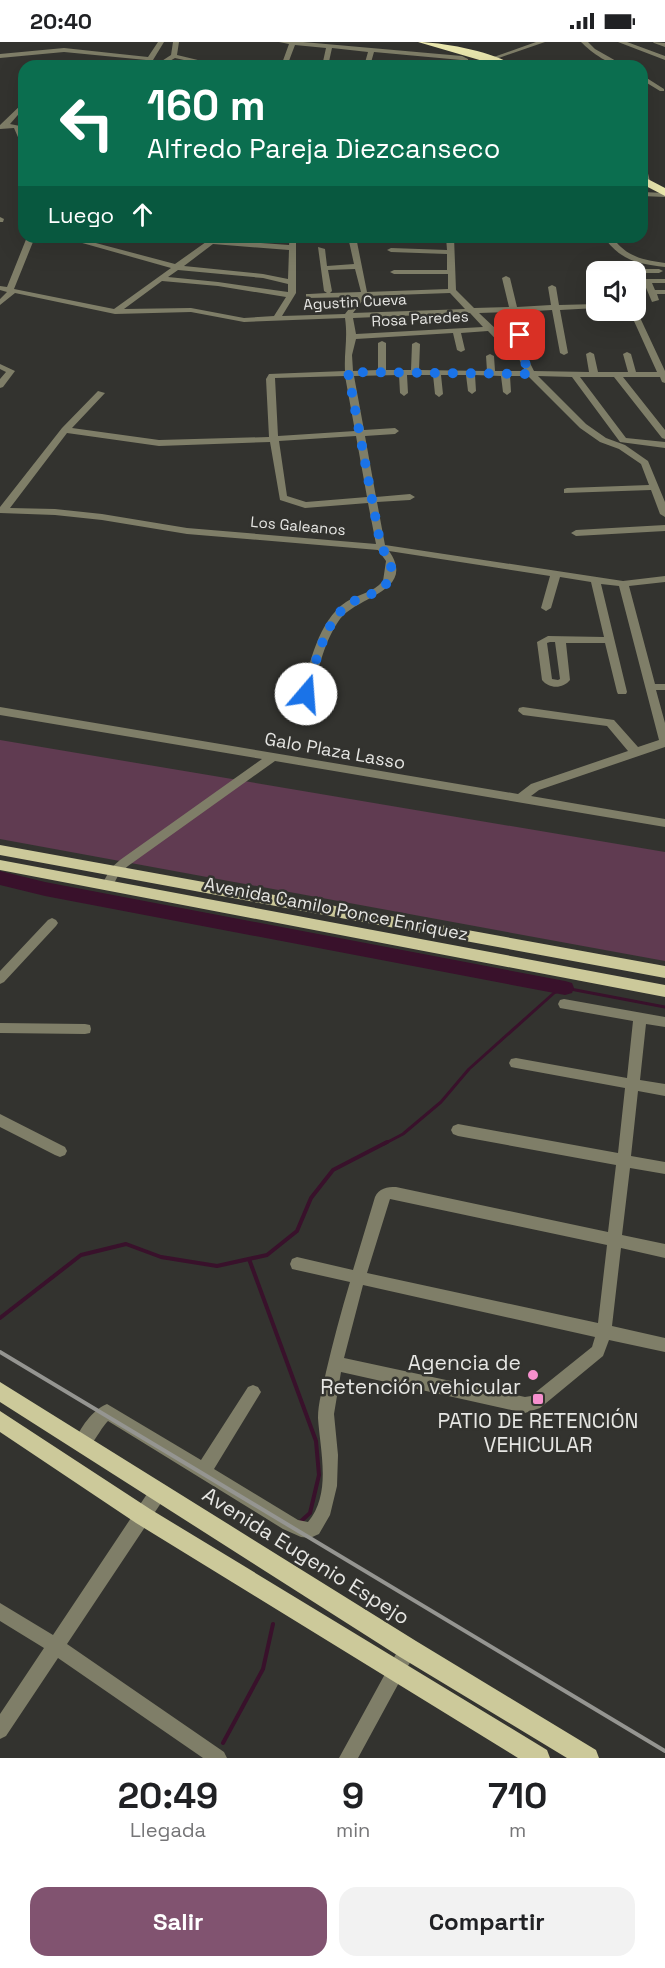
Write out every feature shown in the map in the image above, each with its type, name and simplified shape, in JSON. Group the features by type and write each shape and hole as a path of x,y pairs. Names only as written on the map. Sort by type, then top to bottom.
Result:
{"highway":[{"path":"423,42 498,60"},
{"path":"441,42 501,60"},
{"path":"648,189 665,194"},
{"path":"648,190 665,201"}],"main road":[{"name":"Avenida Camilo Ponce Enriquez","path":"0,850 665,972"},
{"name":"Avenida Camilo Ponce Enriquez","path":"0,865 665,991"},
{"name":"Avenida Eugenio Espejo","path":"0,1391 408,1649 588,1758"},
{"path":"0,1421 143,1516 539,1758"}],"street":[{"path":"0,56 64,50 151,59 161,42"},
{"path":"174,56 176,42"},
{"path":"282,42 450,60"},
{"path":"494,58 544,42"},
{"path":"584,42 611,60"},
{"path":"621,42 665,58"},
{"path":"656,42 665,45"},
{"path":"287,60 293,44"},
{"path":"326,60 329,47"},
{"path":"370,60 372,50"},
{"path":"414,55 414,60"},
{"path":"167,60 174,56 192,60"},
{"path":"648,81 662,90"},
{"path":"2,127 18,110"},
{"path":"2,127 17,126"},
{"path":"0,303 12,290 29,243"},
{"path":"87,243 176,267 263,276 292,282"},
{"path":"116,312 210,243"},
{"path":"244,243 293,248"},
{"path":"276,319 291,295 293,243"},
{"path":"306,694 322,644 342,610 384,588 387,584 391,561 381,547 370,501 348,372 348,355 352,336 348,315 364,293 353,243"},
{"path":"450,243 452,291 509,348 521,355"},
{"path":"611,243 617,261"},
{"path":"612,243 618,252 627,258 665,265"},
{"path":"321,249 328,291"},
{"path":"391,250 451,252"},
{"path":"324,268 359,266"},
{"path":"646,271 665,271"},
{"path":"394,272 452,272"},
{"path":"160,279 218,284 291,295"},
{"path":"506,279 514,308 521,355 531,374 583,426 603,441 665,445"},
{"path":"665,281 647,281 653,296 665,292"},
{"path":"552,287 564,353"},
{"name":"Agustin Cueva","path":"0,288 116,312 190,310 244,320 586,306"},
{"path":"309,296 452,291"},
{"path":"410,497 305,505 289,502 281,494 274,439 270,379 272,376 348,372 506,372 664,377 638,321"},
{"name":"Rosa Paredes","path":"352,336 489,329"},
{"path":"457,331 461,350"},
{"path":"382,343 382,372"},
{"path":"415,372 416,345"},
{"path":"590,354 594,375"},
{"path":"627,354 633,375"},
{"path":"490,356 491,372"},
{"path":"0,366 11,371 0,385"},
{"path":"403,372 404,393"},
{"path":"437,372 440,394"},
{"path":"470,372 472,391"},
{"path":"506,372 507,392"},
{"path":"574,374 623,444 647,468 665,514"},
{"path":"616,375 665,436"},
{"path":"2,511 65,430 101,393"},
{"path":"65,430 159,443 274,439 395,431"},
{"path":"641,460 647,449 654,445"},
{"path":"567,491 655,487"},
{"name":"Los Galeanos","path":"2,511 55,512 187,531 381,547 623,584 665,579"},
{"path":"576,533 665,528"},
{"path":"546,608 556,573"},
{"path":"595,580 622,692"},
{"path":"521,798 535,787 665,742 623,584"},
{"path":"560,639 610,639"},
{"path":"650,687 665,687"},
{"name":"Galo Plaza Lasso","path":"0,711 665,823"},
{"path":"523,711 610,723 636,752"},
{"path":"107,886 114,871 273,757"},
{"path":"0,979 52,923"},
{"path":"564,1004 665,1022"},
{"path":"337,1364 525,1405 535,1403 598,1351 604,1332 640,1018"},
{"path":"0,1028 85,1029"},
{"path":"516,1063 665,1090"},
{"path":"0,1120 60,1151"},
{"path":"458,1130 665,1168"},
{"path":"82,1443 96,1422 107,1412 285,1521 303,1531 314,1528 325,1503 329,1486 331,1465 327,1406 358,1277 382,1197 387,1193 665,1251"},
{"path":"297,1264 665,1345"},
{"path":"204,1470 253,1392"},
{"path":"0,1730 159,1491"},
{"path":"0,1611 56,1646 218,1758"},
{"path":"348,1758 408,1649"}],"shaded area":[{"path":"0,740 665,852 665,961 0,839"}],"waterway":[{"path":"0,878 45,889 565,988"},
{"path":"384,1144 403,1134 441,1102 469,1069 554,993 565,988 665,1007"},
{"path":"0,1318 81,1255 126,1244 161,1257 217,1266 267,1255 297,1231 311,1198 333,1170 387,1142"},
{"path":"249,1259 316,1441 319,1475 310,1513 300,1522"},
{"path":"223,1743 263,1669 273,1624"}],"railway":[{"path":"0,1352 665,1751"}],"place":[{"name":"Agencia de Retención vehicular","path":"533,1375"},
{"name":"PATIO DE RETENCIÓN VEHICULAR","path":"538,1399"}],"route":[{"path":"306,694 322,644 342,610 384,588 389,579 391,566 389,557 381,547 370,501 348,372 531,374 521,355 520,335"}]}
